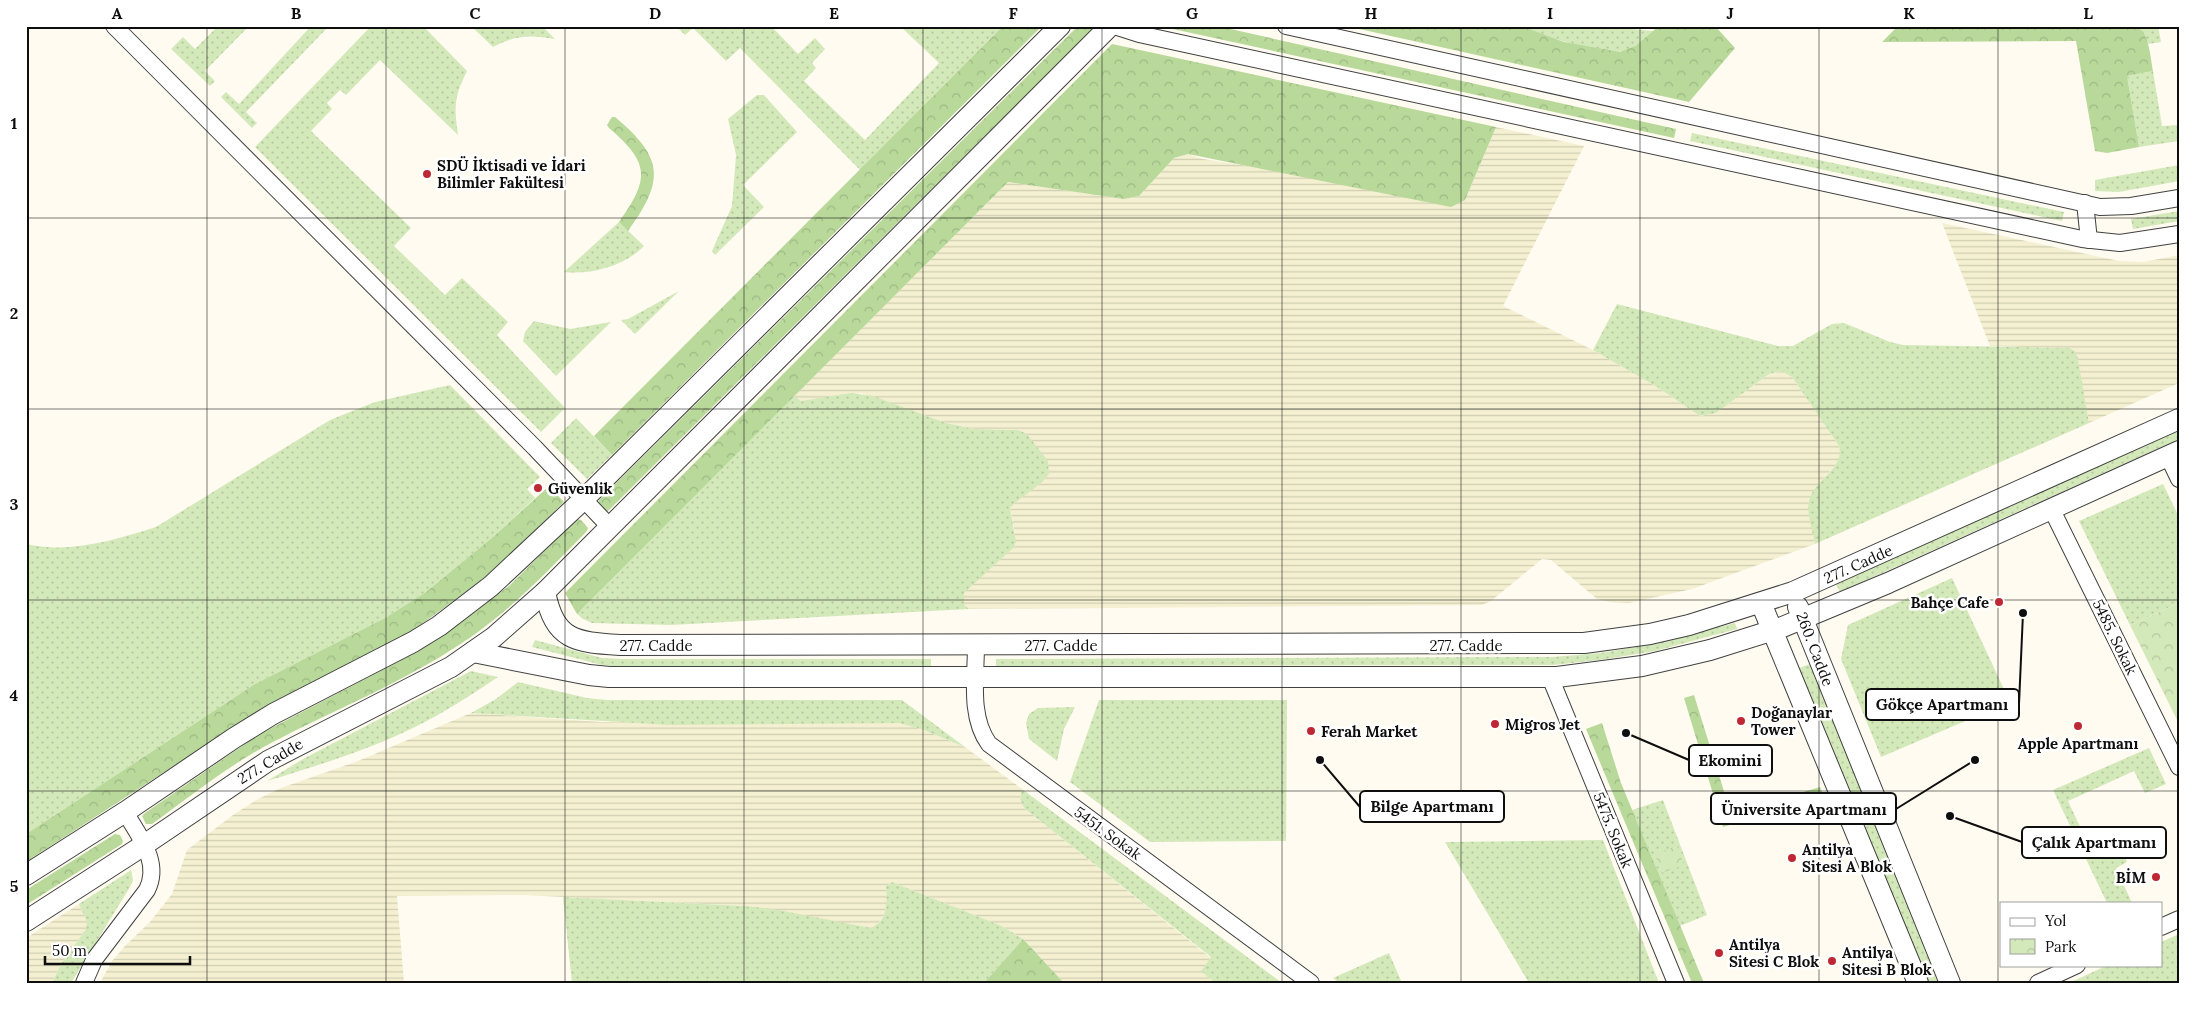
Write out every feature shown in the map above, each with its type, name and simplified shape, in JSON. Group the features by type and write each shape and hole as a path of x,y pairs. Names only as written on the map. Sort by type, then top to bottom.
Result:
{"street":[{"path":"114,26 610,527"},
{"path":"26,875 126,812 247,730 388,656 439,626 491,586 584,499 1060,26"},
{"path":"545,592 1112,26 1147,36 2089,240 2120,243 2179,234"},
{"path":"1286,26 2085,204 2116,208 2179,198"},
{"path":"2085,204 2089,240"},
{"name":"277. Cadde","path":"26,921 144,845 268,761 416,685 473,652 501,631 545,592 552,619 560,630 575,638 598,644 1584,643 1650,634 1761,603 1793,592 2179,419"},
{"path":"2173,453 2179,479"},
{"name":"277. Cadde","path":"473,652 609,677 1550,677 1642,666 1710,650 1773,631 1880,587 2173,453"},
{"name":"5485. Sokak","path":"2051,508 2179,767"},
{"name":"260. Cadde","path":"1793,592 1950,983"},
{"name":"260. Cadde","path":"1761,603 1918,983"},
{"name":"5451. Sokak","path":"976,645 978,723 983,737 989,744 1311,983"},
{"name":"5475. Sokak","path":"1550,677 1676,983"},
{"path":"84,983 94,960 151,882 152,864 126,812"},
{"path":"2162,927 2179,919"},
{"path":"2038,983 2075,966"}],"shaded area":[{"path":"1496,127 1584,146 1503,306 1593,350 1657,387 1700,416 1716,413 1769,374 1781,371 1792,377 1839,446 1841,455 1839,461 1816,487 1809,509 1815,544 1692,589 1629,603 1597,599 1551,560 1542,559 1491,601 1482,605 969,609 964,606 964,593 1015,533 1010,508 1016,501 1018,430 975,429 946,423 861,393 806,401 801,401 794,396 1008,182 1124,199 1139,196 1174,158 1188,154 1203,159 1465,200"},
{"path":"1942,223 2119,261 2144,262 2179,255 2179,383 2089,423 2075,352 2070,348 1990,346"},
{"path":"471,713 602,722 899,723 921,729 965,747 1022,789 1020,799 1024,808 1211,958 1201,971 1215,983 1064,983 1023,939 1002,926 892,882 886,886 887,904 884,915 877,925 871,928 744,906 524,895 397,896 404,983 100,983 112,961 150,922 172,894 187,850 233,815 258,799 281,788 358,761"},
{"path":"79,904 88,923 86,929 61,964 52,983 26,983 26,938"}],"green space":[{"path":"218,26 249,26 205,71 215,81 210,86 171,49 183,37 195,49"},
{"path":"311,26 329,26 246,112 257,123 252,128 221,97 226,92 239,104"},
{"path":"371,26 423,26 467,71 456,102 458,135 380,60 346,95 340,90 327,103 332,109 311,131 411,228 394,246 445,295 462,278 508,322 497,335 565,408 541,432 255,147"},
{"path":"471,26 542,26 555,39 523,37 509,40 493,47"},
{"path":"676,26 771,26 798,54 815,38 825,49 812,63 816,68 804,81 865,140 939,63 900,26 1003,26 860,170 740,48 726,61 693,28 685,35"},
{"path":"1003,26 1042,26 612,455 594,436"},
{"path":"1078,26 1091,26 1093,28 606,513 599,504 599,500"},
{"path":"1159,26 1217,26 1676,129 1674,138"},
{"path":"1346,26 1521,26 1564,42 1620,52 1635,46 1659,26 1715,26 1735,48 1689,102"},
{"path":"1521,26 1602,26 1653,31 1632,48 1615,52 1572,44"},
{"path":"1898,26 2123,26 2139,29 2147,41 2153,71 2127,76 2139,147 2107,153 2095,151 2076,41 1882,42"},
{"path":"2123,26 2158,26 2161,42 2148,44 2142,31"},
{"path":"1112,44 1496,127 1465,200 1451,207 1188,154 1174,158 1139,196 1124,199 1008,182 577,614 565,593"},
{"path":"2153,71 2162,126 2179,125 2179,141 2139,147 2127,76"},
{"path":"757,95 764,95 797,132 743,185 764,207 715,255 712,251 732,206 736,155 728,119"},
{"path":"612,117 615,117 643,145 654,170 653,183 648,197 628,231 619,222 636,194 641,172 632,151 607,125"},
{"path":"1692,133 2064,212 2062,221 1690,141"},
{"path":"2179,165 2179,181 2119,192 2095,191 2095,180"},
{"path":"2179,211 2179,221 2133,229 2131,219"},
{"path":"619,222 644,246 627,259 607,268 585,272 564,272"},
{"path":"679,291 635,334 621,320 628,319"},
{"path":"1617,304 1778,346 1793,346 1832,324 1844,323 1890,342 1903,345 2070,348 2076,352 2089,423 1815,544 1808,509 1810,498 1813,491 1838,461 1840,454 1839,446 1792,377 1781,371 1769,374 1716,413 1700,416 1657,387 1593,350"},
{"path":"534,321 570,329 611,322 556,376 523,341 525,332"},
{"path":"450,385 540,477 527,489 535,498 494,536 426,592 385,618 255,684 26,834 26,544 59,547 92,544 125,537 156,527 330,420 375,402"},
{"path":"851,393 873,396 946,423 975,429 1018,430 1027,434 1048,461 1049,474 1010,508 1016,542 1013,548 964,593 964,605 969,609 671,625 592,623 577,614 794,396 801,401"},
{"path":"576,418 612,455 587,479 551,443"},
{"path":"2179,429 2179,439 1840,592 1836,584"},
{"path":"2163,484 2179,517 2179,603 2130,625 2079,521"},
{"path":"549,486 564,502 517,549 474,586 419,626 266,706 26,862 26,834 255,684 385,618 426,592 494,536"},
{"path":"577,519 581,520 588,528 586,532 527,591 479,631 416,671 255,752 210,781 152,824 146,824 142,816 145,813 258,735 411,655 451,630 510,585"},
{"path":"1952,578 2010,702 1881,757 1841,659 1848,625"},
{"path":"2179,603 2179,724 2130,625"},
{"path":"1735,623 1737,629 1655,651 1553,665 996,666 996,659 1553,657 1600,653 1654,644"},
{"path":"535,640 602,658 931,659 931,667 622,667 602,665 532,647"},
{"path":"1810,664 1940,983 1929,983 1799,668"},
{"path":"471,671 498,677 426,722 342,757 267,781 303,759"},
{"path":"518,682 587,698 607,700 902,700 965,747 921,729 899,723 670,725 471,713 496,699"},
{"path":"1694,695 1731,814 1820,787 1824,797 1723,827 1684,698"},
{"path":"1099,700 1287,700 1286,841 1150,842 1070,782"},
{"path":"1075,707 1064,729 1057,761 1029,739 1026,723 1029,714 1038,708"},
{"path":"1602,723 1621,783 1704,983 1692,983 1586,729"},
{"path":"2149,748 2166,784 2145,793 2134,771 2068,801 2092,852 2118,841 2127,862 2116,868 2132,902 2107,902 2053,790"},
{"path":"1022,789 1282,983 1215,983 1201,971 1211,957 1024,808 1020,799"},
{"path":"1663,800 1707,915 1680,926 1632,810"},
{"path":"115,834 120,835 123,841 122,844 26,905 26,890"},
{"path":"1603,840 1659,983 1529,983 1445,842"},
{"path":"1677,846 1684,865 1662,873 1655,854"},
{"path":"131,870 133,880 130,887 71,983 52,983 61,964 86,929 87,922 79,904"},
{"path":"892,882 1002,926 1023,939 984,983 572,983 563,897 744,906 773,909 871,928 881,921 886,904 886,886"},
{"path":"2179,934 2179,983 2069,983 2106,966 2162,966 2162,942"},
{"path":"1023,939 1064,983 984,983"},
{"path":"1389,953 1402,983 1339,983 1333,978"}],"place":[{"name":"SDÜ İktisadi ve İdari Bilimler Fakültesi","path":"427,174"},
{"name":"Güvenlik","path":"538,488"},
{"name":"Bahçe Cafe","path":"1999,602"},
{"name":"Gökçe Apartmanı","path":"2023,613"},
{"name":"Doğanaylar Tower","path":"1741,721"},
{"name":"Migros Jet","path":"1495,724"},
{"name":"Apple Apartmanı","path":"2078,726"},
{"name":"Ferah Market","path":"1311,731"},
{"name":"Ekomini","path":"1626,733"},
{"name":"Bilge Apartmanı","path":"1320,760"},
{"name":"Üniversite Apartmanı","path":"1975,760"},
{"name":"Çalık Apartmanı","path":"1950,816"},
{"name":"Antilya Sitesi A Blok","path":"1792,858"},
{"name":"BİM","path":"2156,877"},
{"name":"Antilya Sitesi C Blok","path":"1719,953"},
{"name":"Antilya Sitesi B Blok","path":"1832,961"}]}
